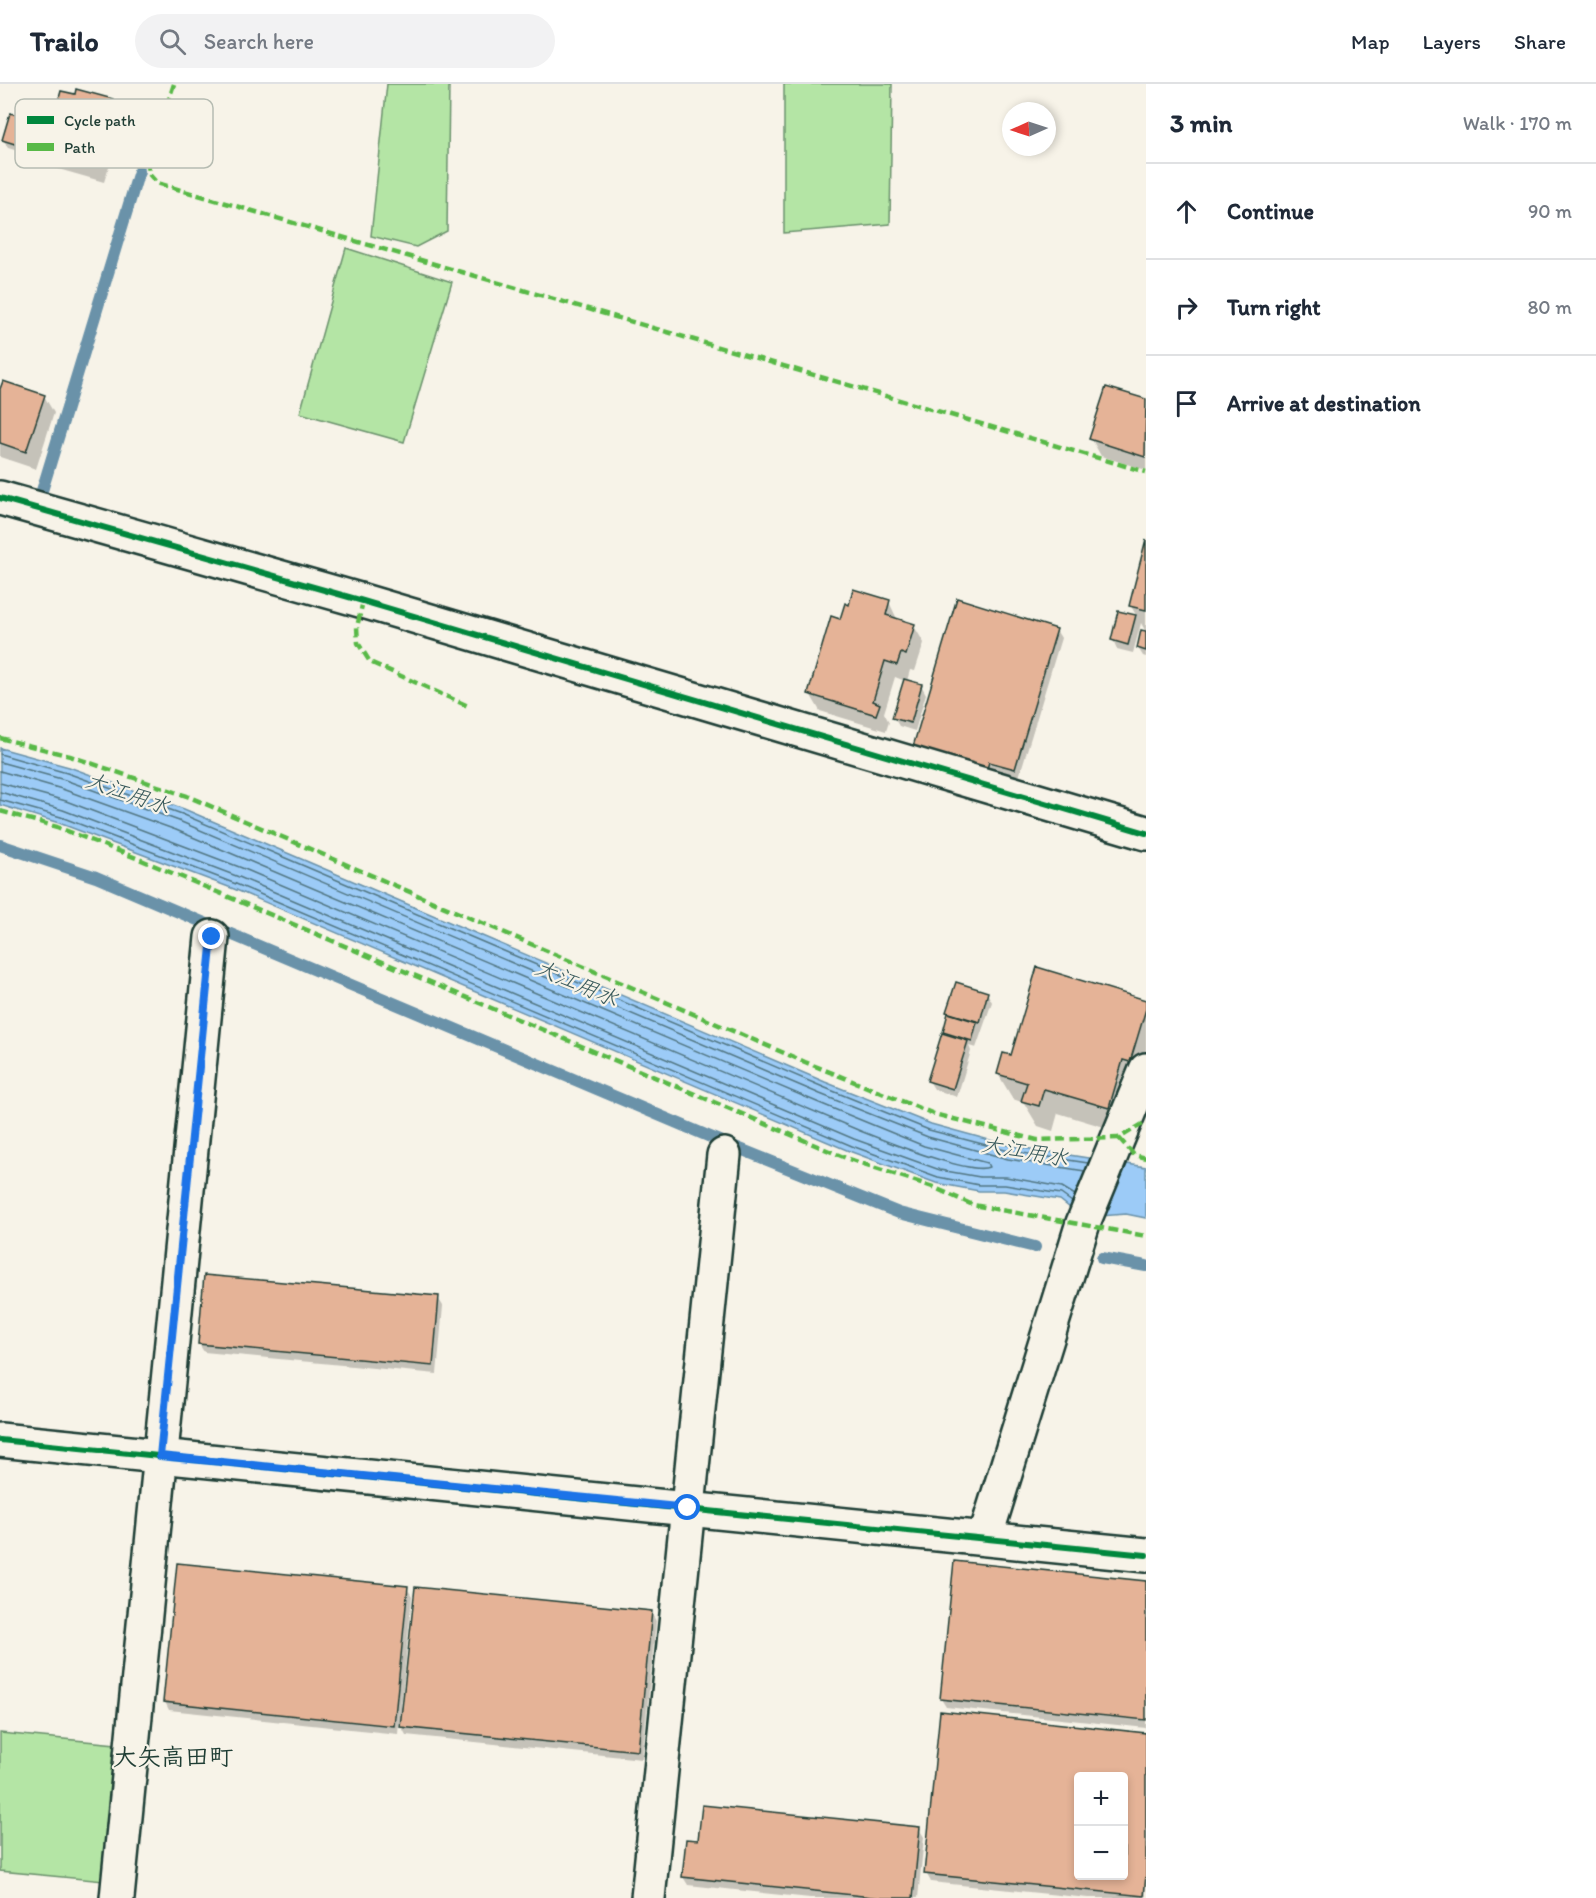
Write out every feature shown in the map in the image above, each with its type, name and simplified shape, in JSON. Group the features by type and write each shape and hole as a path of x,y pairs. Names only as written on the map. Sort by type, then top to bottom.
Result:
{"street":[{"path":"0,498 374,605 1146,833"},
{"path":"117,1898 212,937"},
{"path":"985,1538 1084,1220 1146,1071"},
{"path":"648,1898 724,1155"},
{"path":"0,1440 1146,1555"}],"green space":[{"path":"387,84 449,84 447,231 416,247 371,236"},
{"path":"784,84 892,84 890,224 784,233"},
{"path":"346,248 452,282 404,442 300,413"},
{"path":"0,1733 116,1744 104,1881 0,1871"}],"water":[{"name":"大江用水","path":"0,748 69,767 184,809 825,1082 931,1124 1011,1146 1146,1167 1146,1218 1126,1214 1100,1216 1074,1211 1060,1200 1004,1191 979,1191 936,1183 849,1151 234,889 59,823 0,805"}],"building":[{"path":"76,89 113,99 59,99 61,91 75,94"},
{"path":"10,113 15,114 15,144 2,140"},
{"path":"3,381 45,395 26,452 0,443 0,389"},
{"path":"1106,387 1146,399 1145,457 1089,439"},
{"path":"1146,539 1146,610 1129,606"},
{"path":"853,589 890,600 886,615 915,624 906,655 901,653 897,665 885,661 873,701 880,704 876,715 808,694 831,616 840,619 845,603 849,605"},
{"path":"957,598 1057,629 1015,769 989,762 986,772 912,750"},
{"path":"1118,611 1136,615 1128,645 1111,640"},
{"path":"1141,630 1146,631 1146,651 1137,648"},
{"path":"904,679 922,684 911,723 892,718"},
{"path":"1037,967 1146,1000 1146,1009 1130,1062 1123,1060 1109,1108 1044,1089 1039,1106 1021,1101 1027,1083 997,1074 1003,1053 1011,1055"},
{"path":"956,982 988,992 980,1022 946,1012"},
{"path":"948,1013 977,1022 972,1041 943,1032"},
{"path":"942,1033 968,1041 953,1089 927,1081"},
{"path":"204,1275 439,1296 433,1366 198,1344"},
{"path":"954,1561 1146,1581 1146,1720 940,1699"},
{"path":"177,1563 408,1586 394,1726 163,1702"},
{"path":"415,1587 652,1611 638,1751 400,1727"},
{"path":"940,1711 1146,1733 1144,1896 924,1874"},
{"path":"702,1805 920,1827 913,1898 882,1898 682,1877 686,1839 698,1840"}],"waterway":[{"path":"41,494 139,171"},
{"path":"0,845 96,877 708,1136 899,1213 1035,1247"},
{"path":"1102,1258 1146,1266"}],"marked path":[{"path":"169,99 174,84"},
{"path":"148,168 149,174 157,183 1146,472"},
{"path":"363,601 357,627 358,643 370,662 468,706"},
{"path":"0,738 70,756 187,796 805,1062 934,1114 1037,1140 1119,1138 1146,1122"},
{"path":"0,811 57,827 139,859 846,1158 933,1187 973,1205 1146,1236"},
{"path":"1119,1138 1134,1155 1146,1158"}],"cycle path":[{"path":"0,498 363,601 1146,833"},
{"path":"0,1440 1146,1555"}],"district":[{"name":"大矢高田町","path":"173,1756"}],"route":[{"path":"212,937 160,1456 688,1508"}]}
